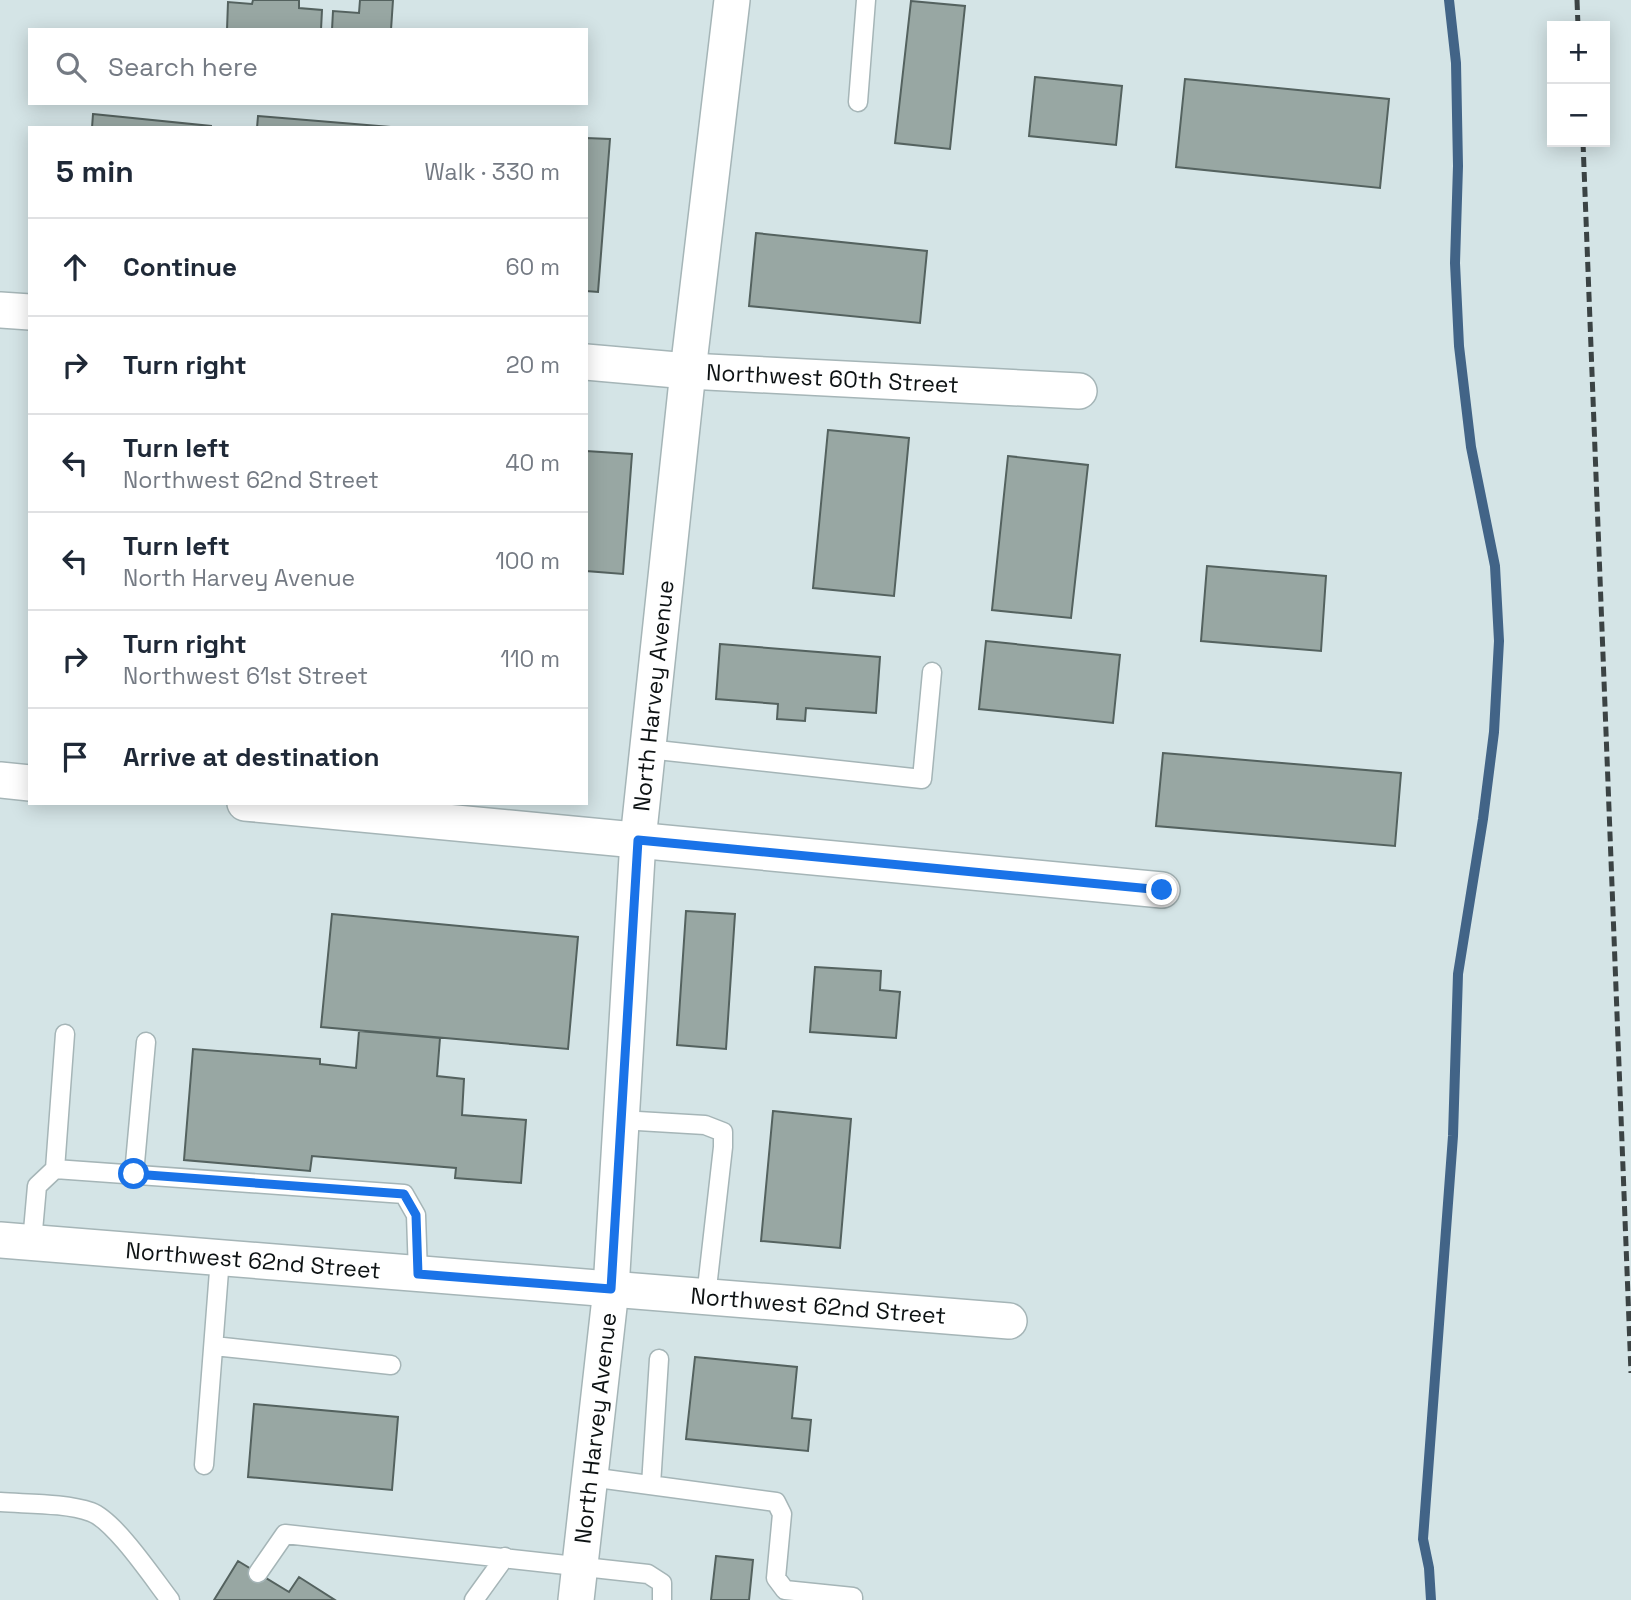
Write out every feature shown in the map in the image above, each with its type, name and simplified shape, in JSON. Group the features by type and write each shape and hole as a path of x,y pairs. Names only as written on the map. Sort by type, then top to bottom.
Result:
{"street":[{"name":"North Harvey Avenue","path":"576,1600 611,1289 638,840 688,371 732,0"},
{"path":"0,310 28,312"},
{"name":"Northwest 60th Street","path":"588,362 688,371 1079,391"},
{"path":"0,780 28,783"},
{"path":"266,805 1162,890"},
{"name":"Northwest 62nd Street","path":"16,1241 1009,1321"}],"lane":[{"path":"858,103 866,0"},
{"path":"648,749 922,779 932,672"},
{"path":"16,1241 37,1186 55,1168 65,1034"},
{"path":"134,1174 146,1042"},
{"path":"621,1120 705,1125 723,1132 706,1297"},
{"path":"55,1168 404,1194 416,1215 418,1274"},
{"path":"204,1465 220,1258"},
{"path":"214,1346 391,1364"},
{"path":"651,1485 659,1359"},
{"path":"590,1477 776,1502 782,1514 776,1578 785,1590 853,1597 853,1600"},
{"path":"0,1502 65,1507 92,1513 112,1528 170,1600"},
{"path":"258,1573 285,1534 648,1574 662,1583 662,1600"},
{"path":"474,1600 505,1557"}],"building":[{"path":"253,0 299,0 299,8 322,10 321,28 227,28 228,2 252,4"},
{"path":"360,0 393,0 391,28 332,28 333,11 359,13"},
{"path":"911,1 965,6 950,149 895,143"},
{"path":"1035,77 1122,86 1116,145 1029,136"},
{"path":"1185,79 1389,99 1380,188 1176,167"},
{"path":"93,114 211,126 92,126"},
{"path":"258,116 379,126 257,126"},
{"path":"588,138 610,139 598,292 588,291"},
{"path":"756,233 927,251 920,323 749,306"},
{"path":"828,430 909,438 894,596 813,588"},
{"path":"588,451 632,454 623,574 588,571"},
{"path":"1008,456 1088,465 1071,618 992,610"},
{"path":"1207,566 1326,576 1321,651 1201,641"},
{"path":"986,641 1120,655 1113,723 979,709"},
{"path":"720,644 880,657 876,713 806,708 805,721 777,719 778,704 716,699"},
{"path":"1163,753 1401,773 1395,846 1156,826"},
{"path":"686,911 735,914 726,1049 677,1045"},
{"path":"332,914 578,937 568,1049 321,1027"},
{"path":"815,967 881,971 880,990 900,992 896,1038 810,1032"},
{"path":"359,1031 440,1038 437,1076 464,1079 462,1115 526,1120 521,1183 455,1178 456,1168 312,1156 310,1171 184,1160 193,1049 320,1059 320,1064 356,1068"},
{"path":"773,1111 851,1119 840,1248 761,1241"},
{"path":"695,1357 797,1367 792,1418 811,1420 808,1451 686,1439"},
{"path":"254,1404 398,1417 392,1490 248,1477"},
{"path":"716,1556 753,1560 749,1600 711,1600"},
{"path":"238,1561 289,1592 299,1577 335,1600 214,1600"}],"waterway":[{"path":"1431,1600 1429,1568 1423,1539 1453,1136 1458,974 1494,732 1499,641 1495,566 1471,447 1459,346 1455,263 1458,166 1456,63 1449,0"}],"railway":[{"path":"1577,0 1578,21"},
{"path":"1583,147 1631,1373"}],"route":[{"path":"134,1174 404,1194 416,1215 418,1274 611,1289 638,840 1162,890"}]}
